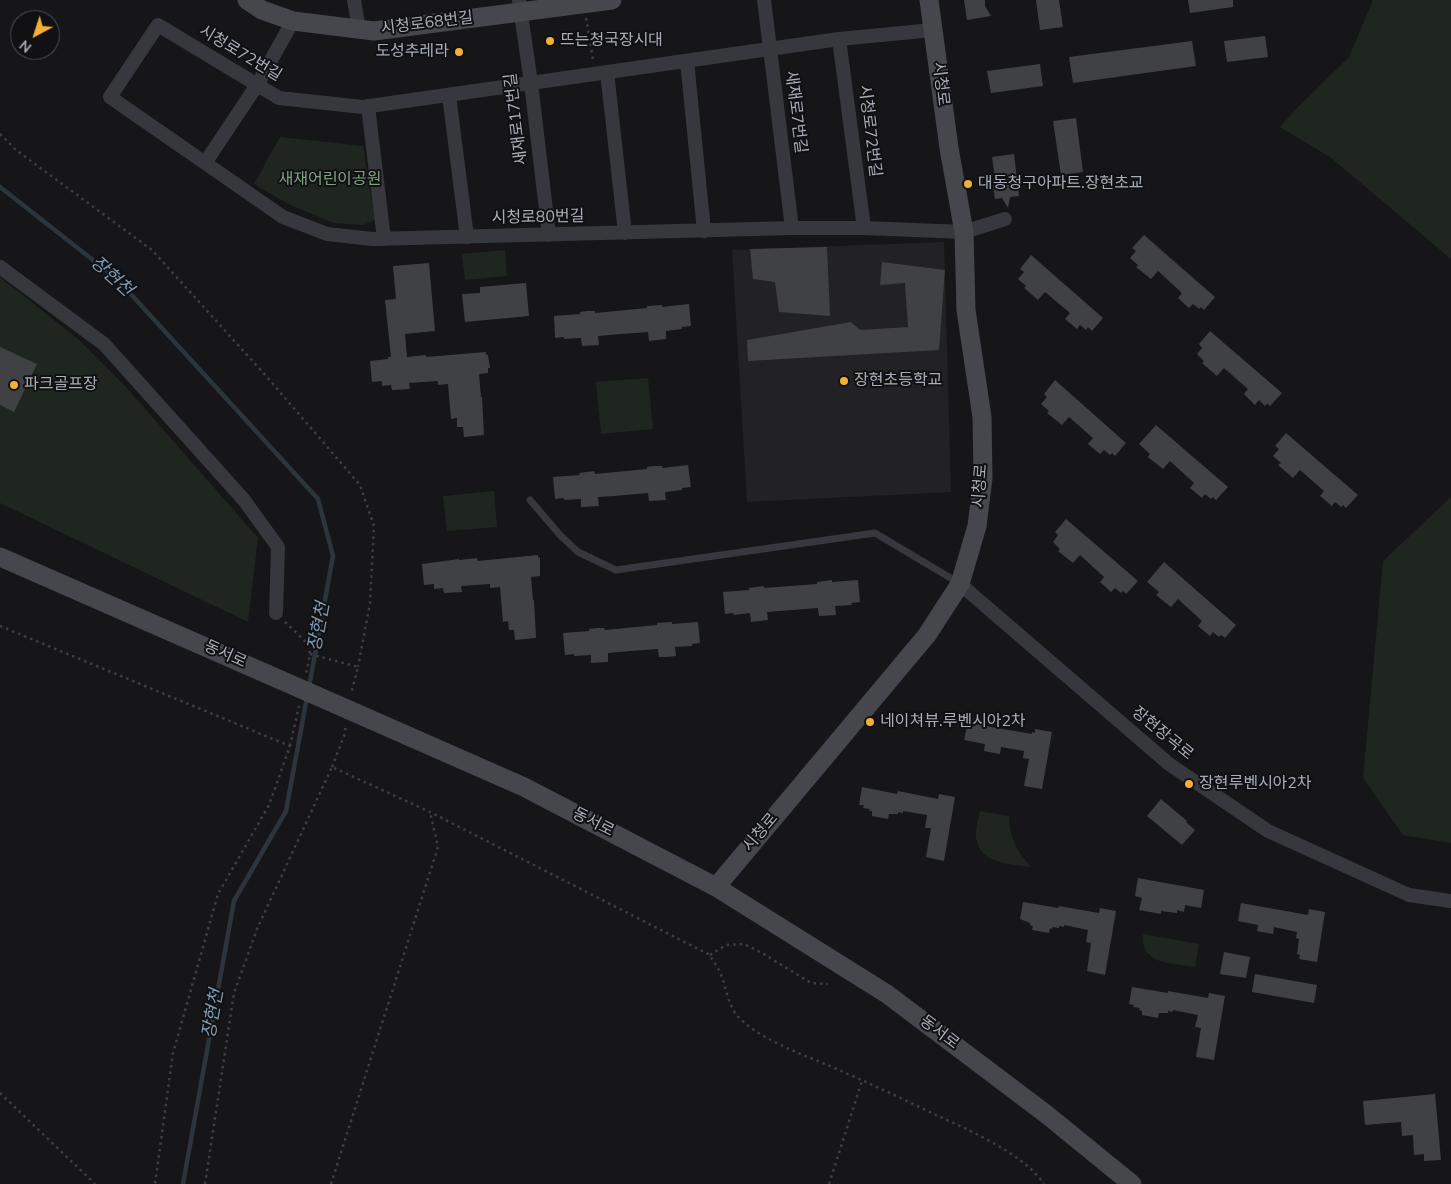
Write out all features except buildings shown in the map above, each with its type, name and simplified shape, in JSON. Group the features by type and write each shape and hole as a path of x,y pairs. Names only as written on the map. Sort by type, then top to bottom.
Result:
{"street":[{"name":"시청로68번길","path":"247,0 262,10 293,21 374,31 520,6 583,4 612,0"},
{"path":"354,0 359,29"},
{"name":"새재로7번길","path":"764,0 792,228"},
{"name":"시청로","path":"716,887 927,635 960,584 977,526 983,478 982,417 966,310 964,232 949,148 930,0"},
{"name":"새재로17번길","path":"520,6 549,235"},
{"path":"205,163 257,85 293,21"},
{"name":"시청로72번길","path":"110,97 158,24 279,98 368,106 769,48 933,30"},
{"name":"시청로72번길","path":"839,39 864,228"},
{"path":"687,61 704,231"},
{"path":"601,73 625,234"},
{"path":"449,95 466,237"},
{"name":"시청로80번길","path":"110,97 283,217 327,234 384,239 792,228 864,228 964,232 1005,219"},
{"path":"368,106 384,239"},
{"path":"0,268 104,344 244,500 278,547 276,613"},
{"name":"동서로","path":"0,557 524,787 716,887 887,994 1046,1114 1132,1184"},
{"name":"장현장곡로","path":"960,584 1169,764 1268,831 1409,895 1451,901"}],"lane":[{"path":"530,500 560,536 578,552 616,570 875,533 960,584"}],"path":[{"path":"583,4 601,73"},
{"path":"0,134 16,150 152,250 267,376 360,485 374,526 370,603 358,667"},
{"path":"0,626 290,746 268,805 218,894 174,1053 155,1184"},
{"path":"311,654 350,665"},
{"path":"205,1184 234,993 257,929 332,767 430,812 710,955 720,972 729,1002 737,1015 755,1030 791,1050 990,1140 1016,1158 1039,1177 1044,1184"},
{"path":"331,1184 438,847 430,812"},
{"path":"710,955 726,945 744,944 811,983 828,984"},
{"path":"829,1184 862,1081"},
{"path":"0,1093 95,1184"}],"shaded area":[{"name":"장현초등학교","path":"944,242 951,492 747,502 732,250"}],"green space":[{"path":"1373,0 1451,0 1451,259 1330,157 1280,127 1349,57"},
{"name":"새재어린이공원","path":"280,137 363,146 375,220 363,225 334,223 290,205 254,184"},
{"path":"505,250 507,276 465,280 462,254"},
{"path":"0,277 79,340 127,388 258,538 248,622 0,503"},
{"path":"648,378 653,429 601,434 596,382"},
{"path":"494,491 497,527 447,531 443,496"},
{"path":"1451,497 1451,843 1403,835 1363,778 1383,561"},
{"path":"980,811 1009,816 1010,830 1015,843 1031,867 999,862 985,855 980,849 976,838"},
{"path":"1143,934 1199,944 1195,967 1159,961 1152,957 1143,944"}],"waterway":[{"name":"장현천","path":"0,187 117,279 318,499 333,556 309,687"},
{"name":"장현천","path":"183,1184 234,901 286,811 307,697"}],"place":[{"name":"뜨는청국장시대","path":"550,41"},
{"name":"도성추레라","path":"459,52"},
{"name":"대동청구아파트.장현초교","path":"968,184"},
{"name":"장현초등학교","path":"844,381"},
{"name":"파크골프장","path":"14,385"},
{"name":"네이쳐뷰.루벤시아2차","path":"870,722"},
{"name":"장현루벤시아2차","path":"1189,784"}]}
